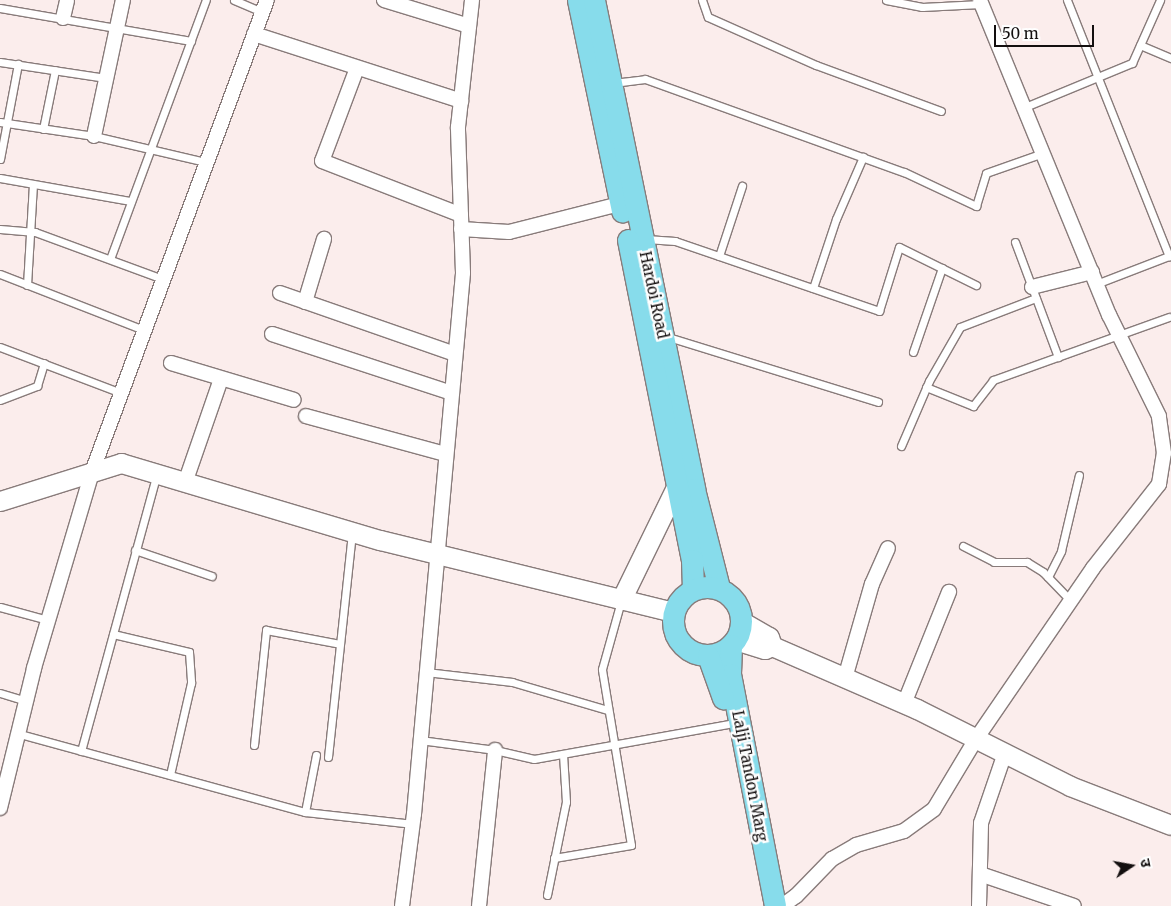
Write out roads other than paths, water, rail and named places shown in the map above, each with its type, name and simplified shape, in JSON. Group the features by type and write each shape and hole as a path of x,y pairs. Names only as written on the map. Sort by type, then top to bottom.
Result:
{"main road":[{"name":"Hardoi Road","path":"578,0 620,204 635,240 662,335 685,483 693,589"},
{"name":"Hardoi Road","path":"594,0 610,83 635,240 685,483 719,588"},
{"path":"706,586 719,588 731,596 739,609 736,635 708,656 693,652 682,645 675,635 674,612 682,596 693,589 706,586"},
{"name":"Lalji Tandon Marg","path":"736,635 730,674 775,906"},
{"name":"Lalji Tandon Marg","path":"708,656 719,678 766,906"}],"street":[{"path":"63,18 67,0"},
{"path":"94,136 123,0"},
{"path":"385,0 469,26"},
{"path":"402,906 413,824 450,393 463,273 458,127 472,0"},
{"path":"782,906 796,896 832,859 856,845 904,831 934,809 976,739 1070,601 1165,482 1168,455 1159,416 1119,336 1094,278 981,2"},
{"path":"0,808 48,620 92,472 264,6"},
{"path":"254,34 461,101"},
{"path":"357,68 322,161 461,222 509,232 620,204"},
{"path":"305,302 324,239"},
{"path":"1034,292 1094,278"},
{"path":"280,293 454,354"},
{"path":"272,334 450,393"},
{"path":"171,363 294,400"},
{"path":"186,480 221,379"},
{"path":"306,416 445,454"},
{"path":"0,501 121,463 186,480 352,531 436,554 674,612"},
{"path":"621,600 685,483"},
{"path":"845,678 872,584 888,548"},
{"path":"904,704 949,592"},
{"path":"736,635 769,637 772,646 904,704 1070,786 1171,825"},
{"path":"480,906 495,750"},
{"path":"979,906 981,823 1005,753"},
{"path":"980,874 1074,906"}],"lane":[{"path":"110,259 206,0"},
{"path":"234,0 264,6"},
{"path":"702,0 708,17 816,64 941,111"},
{"path":"887,0 922,7 981,2"},
{"path":"1067,0 1170,255 1094,278"},
{"path":"1025,107 1132,63 1160,0"},
{"path":"0,8 191,41"},
{"path":"1140,45 1171,58"},
{"path":"0,62 106,78"},
{"path":"0,159 3,122 18,64"},
{"path":"43,128 55,70"},
{"path":"610,83 645,79 904,172 976,206 986,173 1044,153"},
{"path":"3,122 94,136 206,162"},
{"path":"813,288 836,219 863,157"},
{"path":"0,178 131,201"},
{"path":"27,284 33,184"},
{"path":"719,256 742,186"},
{"path":"0,229 30,231 163,279"},
{"path":"635,240 675,241 878,311 900,247 976,285"},
{"path":"1015,242 1058,357"},
{"path":"913,352 942,268"},
{"path":"0,274 144,330"},
{"path":"900,446 926,387 960,327 1034,292"},
{"path":"926,387 973,406 993,380 1169,317"},
{"path":"662,335 878,402"},
{"path":"0,347 121,393"},
{"path":"0,400 37,386 44,363"},
{"path":"81,751 158,472"},
{"path":"1048,577 1061,551 1079,476"},
{"path":"328,757 352,531"},
{"path":"963,546 994,562 1027,562 1048,577 1070,601"},
{"path":"136,550 212,576"},
{"path":"554,858 631,845 602,669 621,600"},
{"path":"0,607 48,620"},
{"path":"254,745 266,630 340,644"},
{"path":"112,634 189,652 191,682 170,775"},
{"path":"426,672 512,682 608,710"},
{"path":"0,693 27,701"},
{"path":"420,740 495,750 534,759 728,724"},
{"path":"20,734 305,812 413,824"},
{"path":"547,895 566,802 563,754"},
{"path":"305,812 316,756"}]}
